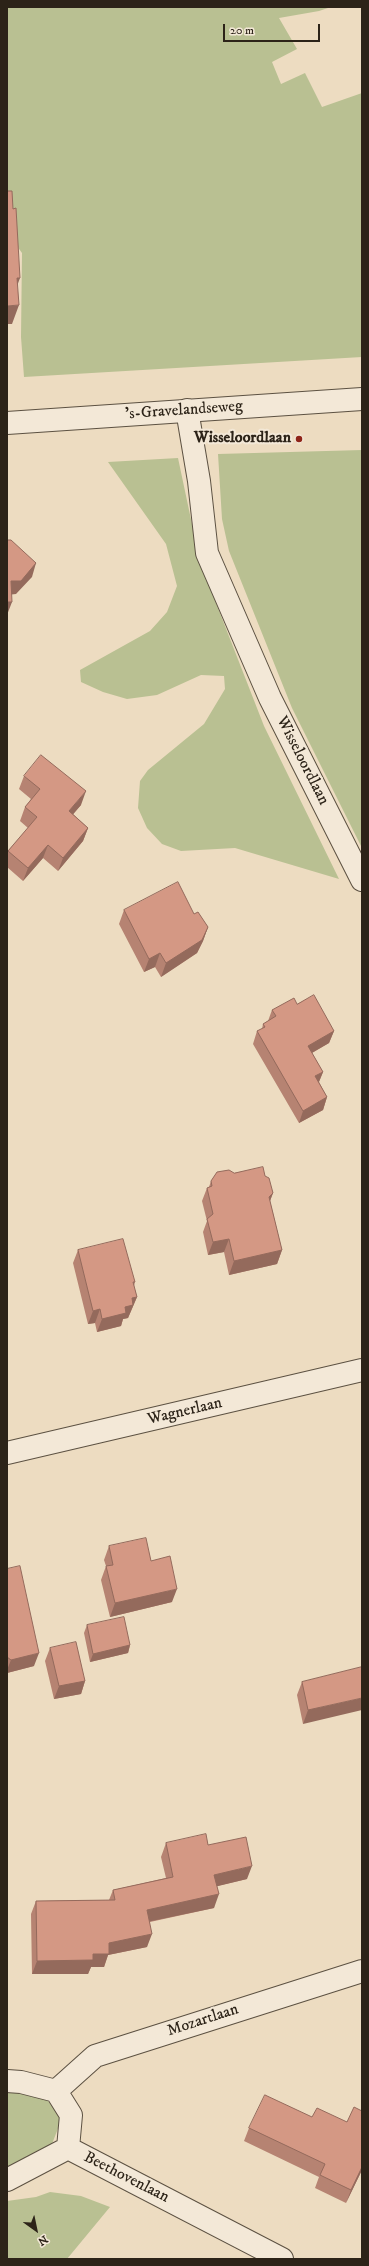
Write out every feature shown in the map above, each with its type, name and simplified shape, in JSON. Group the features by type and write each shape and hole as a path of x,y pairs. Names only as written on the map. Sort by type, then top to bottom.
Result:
{"street":[{"name":"'s-Gravelandseweg","path":"7,423 187,410 362,400"},
{"name":"Wisseloordlaan","path":"187,410 199,481 207,553 270,698 362,880"},
{"name":"Wagnerlaan","path":"7,1453 362,1370"},
{"name":"Mozartlaan","path":"56,2091 96,2056 362,1971"},
{"path":"7,2081 22,2082 56,2091"},
{"name":"Beethovenlaan","path":"56,2091 71,2115 68,2148 282,2259"},
{"path":"7,2180 68,2148"}],"green space":[{"path":"7,7 331,7 319,11 279,18 297,49 272,62 281,84 305,73 322,107 362,93 362,357 24,377 21,337 22,253 7,232"},
{"path":"362,450 362,848 292,708 229,551 222,519 218,454"},
{"path":"178,458 200,562 264,726 339,879 235,848 181,851 162,844 147,828 138,808 140,781 148,770 204,724 225,689 224,676 201,675 157,695 127,699 103,692 81,682 80,670 150,631 167,612 177,586 166,544 108,462"},
{"path":"7,2091 44,2096 62,2118 52,2144 7,2167"},
{"path":"50,2192 81,2196 110,2207 67,2259 7,2259 7,2201 36,2197"}],"building":[{"path":"7,191 12,191 13,209 16,208 20,278 17,278 19,305 7,306"},
{"path":"7,540 11,540 36,563 21,581 11,581 12,602 7,602"},
{"path":"41,755 86,791 69,811 88,828 63,858 48,845 28,868 8,851 37,817 25,807 40,789 24,776"},
{"path":"178,882 194,914 198,912 208,927 202,940 166,963 160,953 149,959 124,910"},
{"path":"314,995 334,1031 308,1046 323,1072 315,1076 327,1097 303,1111 257,1031 265,1027 263,1024 276,1016 272,1010 294,998 297,1004"},
{"path":"263,1167 265,1176 269,1178 273,1193 269,1197 282,1250 234,1261 229,1239 213,1242 207,1219 213,1214 207,1188 212,1186 211,1181 217,1172 229,1170 234,1173"},
{"path":"123,1239 135,1282 133,1282 137,1297 132,1298 133,1305 125,1307 126,1313 102,1319 100,1309 93,1311 78,1250"},
{"path":"146,1538 151,1561 170,1556 177,1589 115,1603 106,1566 113,1565 109,1546"},
{"path":"20,1566 39,1653 11,1660 7,1657 7,1569"},
{"path":"124,1617 130,1645 93,1654 87,1625"},
{"path":"76,1642 85,1681 59,1686 50,1648"},
{"path":"362,1667 362,1698 308,1710 302,1682"},
{"path":"206,1834 208,1845 246,1837 252,1866 214,1875 219,1894 147,1910 152,1934 109,1943 109,1954 93,1954 93,1960 37,1961 36,1901 115,1900 113,1890 173,1877 166,1843"},
{"path":"265,2095 312,2117 317,2108 347,2122 354,2107 362,2111 362,2167 351,2190 320,2175 325,2164 249,2128"}],"place":[{"name":"Wisseloordlaan","path":"299,439"}]}
